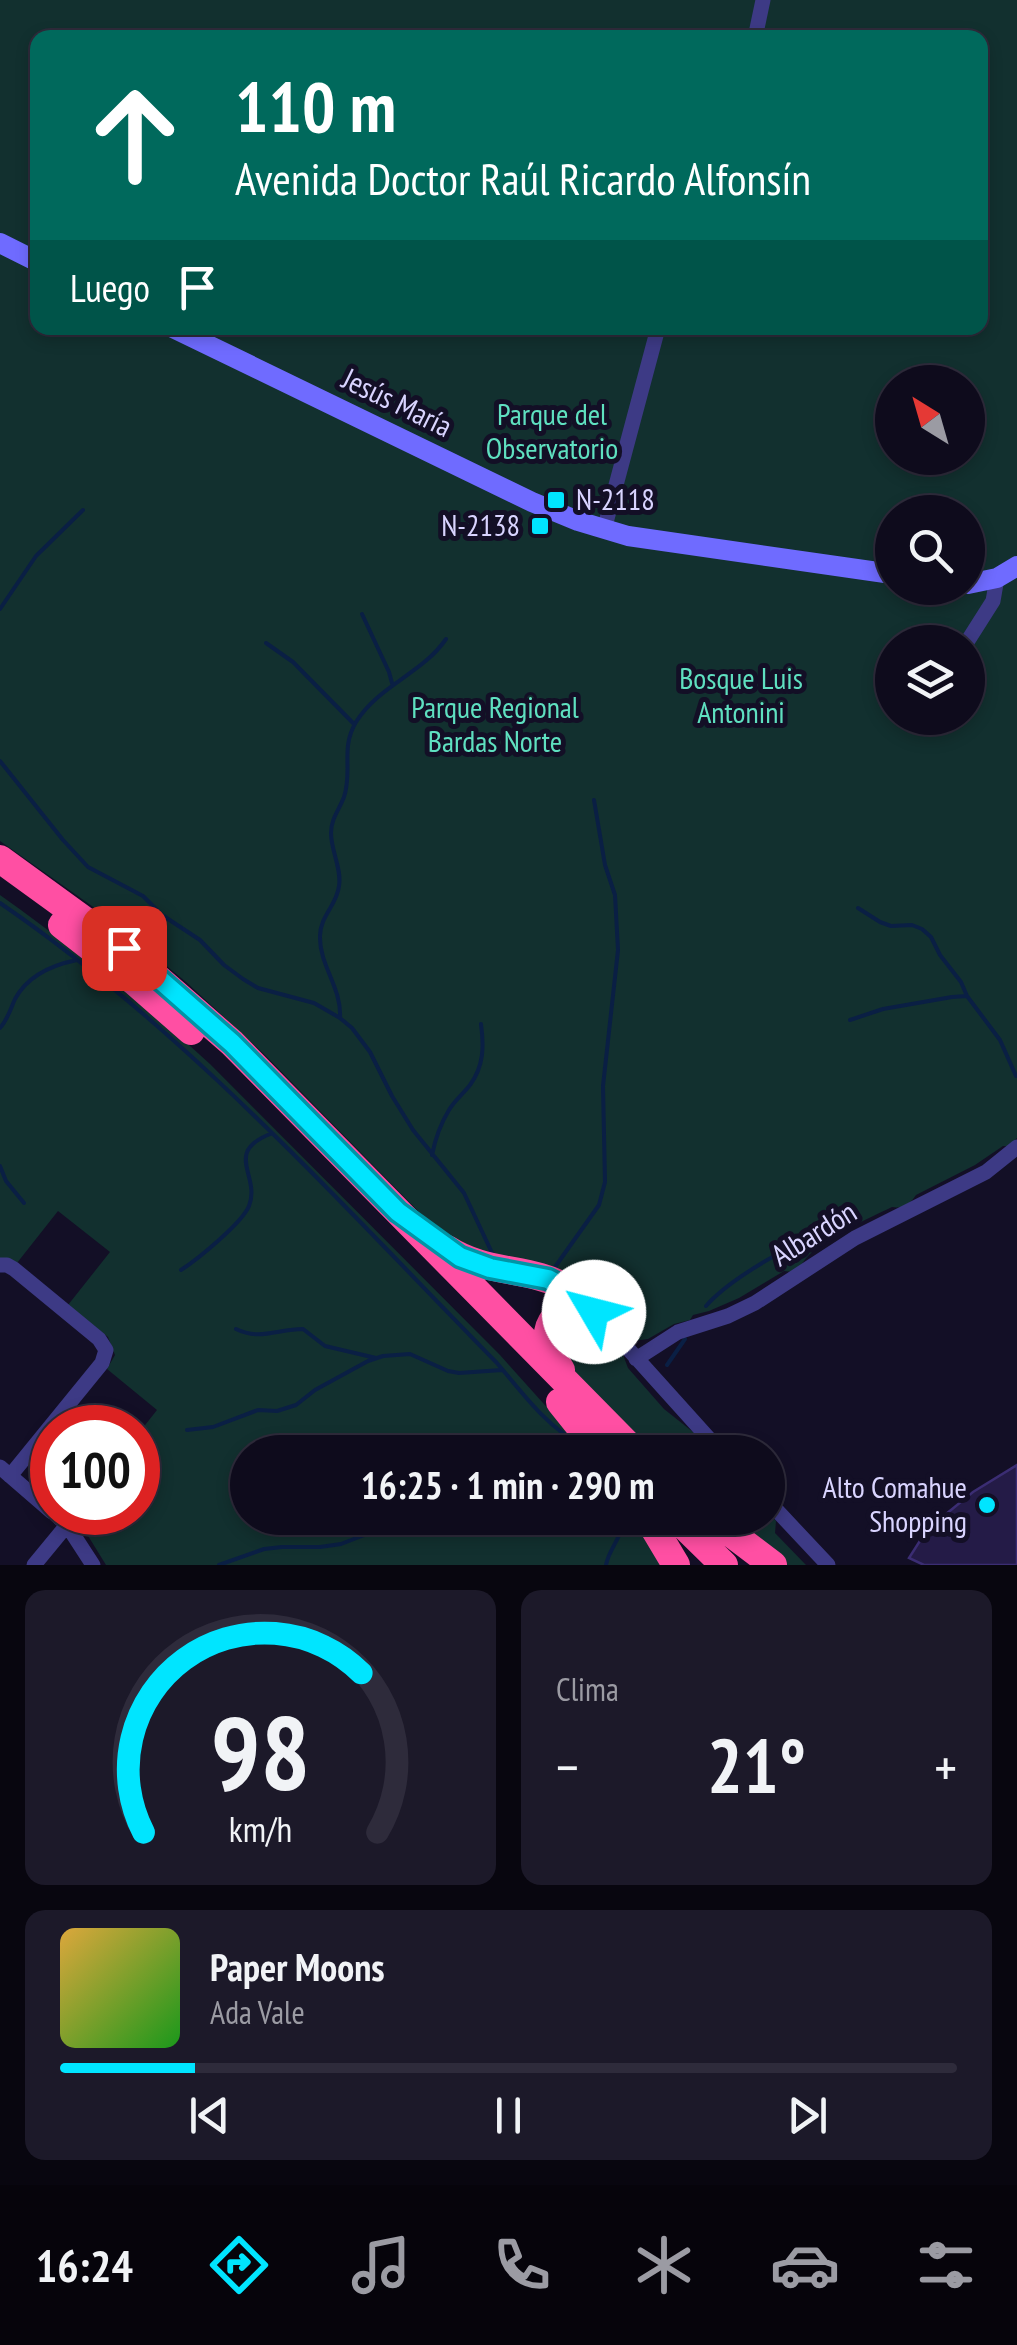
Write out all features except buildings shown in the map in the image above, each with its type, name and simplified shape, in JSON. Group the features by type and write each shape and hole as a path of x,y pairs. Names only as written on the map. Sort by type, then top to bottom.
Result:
{"highway":[{"path":"0,859 104,932 262,1072 398,1212 598,1435"},
{"path":"0,881 136,982 214,1052 570,1400 614,1435"},
{"path":"398,1212 470,1262 538,1276 568,1289 604,1322"},
{"path":"590,1435 570,1400 550,1350 548,1333 561,1312 578,1308 604,1322"},
{"path":"658,1535 676,1565"},
{"path":"693,1535 724,1565"},
{"path":"716,1535 746,1565"},
{"path":"733,1535 773,1565"}],"main road":[{"path":"0,244 30,258"},
{"name":"Jesús María","path":"187,335 532,502 604,530 875,572"},
{"path":"985,580 1017,566"}],"street":[{"path":"757,30 763,0"},
{"path":"604,530 656,335"},
{"path":"977,625 992,601 997,578"},
{"name":"Albardón","path":"636,1359 673,1334 755,1303 856,1238 986,1172 1017,1146"},
{"path":"2,1265 14,1269 99,1339 106,1350 102,1362 5,1471 30,1492"},
{"path":"604,1322 705,1435"},
{"path":"785,1519 828,1565"},
{"path":"34,1565 59,1535"},
{"path":"74,1535 93,1565"}],"green space":[{"name":"Parque Regional Bardas Norte","path":"0,0 1017,0 1017,1138 1009,1146 916,1195 906,1205 892,1207 837,1235 793,1272 784,1271 739,1298 693,1315 648,1339 634,1341 604,1312 470,1259 186,982 106,916 0,841"},
{"path":"0,895 108,976 210,1064 500,1355 572,1435 230,1435 230,1535 652,1535 674,1565 106,1565 88,1535 160,1535 160,1405 151,1405 107,1369 115,1355 108,1337 68,1305 110,1252 58,1211 17,1263 0,1259"},
{"path":"573,1319 603,1332 664,1409 696,1435 632,1435 567,1371 560,1330"},
{"path":"743,1535 777,1535 806,1565 780,1565"}],"waterway":[{"path":"0,609 36,556 83,510"},
{"path":"362,614 392,683"},
{"path":"340,1018 338,997 323,957 320,936 339,886 331,828 344,797 351,732 376,698 425,662 446,639"},
{"path":"266,643 293,662 354,724"},
{"path":"0,761 88,867 143,896 243,979 258,988 314,1003 352,1028 370,1052 413,1130 464,1193 493,1255"},
{"path":"555,1267 599,1205 605,1182 603,1086 618,950 615,895 605,865 594,800"},
{"path":"0,903 134,1006 259,1120 565,1435"},
{"path":"858,908 880,922 912,925 931,937 1000,1040 1016,1076"},
{"path":"0,1028 27,983 50,968 77,960"},
{"path":"850,1020 883,1009 967,996"},
{"path":"432,1155 446,1115 478,1071 483,1048 481,1024"},
{"path":"181,1270 245,1213 251,1195 246,1157 256,1141 270,1134"},
{"path":"0,1166 6,1181 24,1203"},
{"path":"706,1306 748,1272 833,1225"},
{"path":"236,1329 261,1334 303,1329 325,1346 376,1358"},
{"path":"667,1365 685,1339"},
{"path":"187,1430 213,1427 258,1410 277,1411 296,1405 315,1390 383,1356 410,1354 459,1373 502,1370"},
{"path":"219,1565 264,1549 320,1547 364,1535"},
{"path":"606,1565 619,1535"}],"place":[{"name":"N-2118","path":"556,500"},
{"name":"N-2138","path":"540,526"},
{"name":"Alto Comahue Shopping","path":"987,1505"}],"route":[{"path":"124,948 232,1043 398,1212 460,1257 490,1268 548,1279 578,1295 594,1312"}],"park label":[{"name":"Parque del Observatorio","path":"552,432"},
{"name":"Bosque Luis Antonini","path":"741,696"}]}
